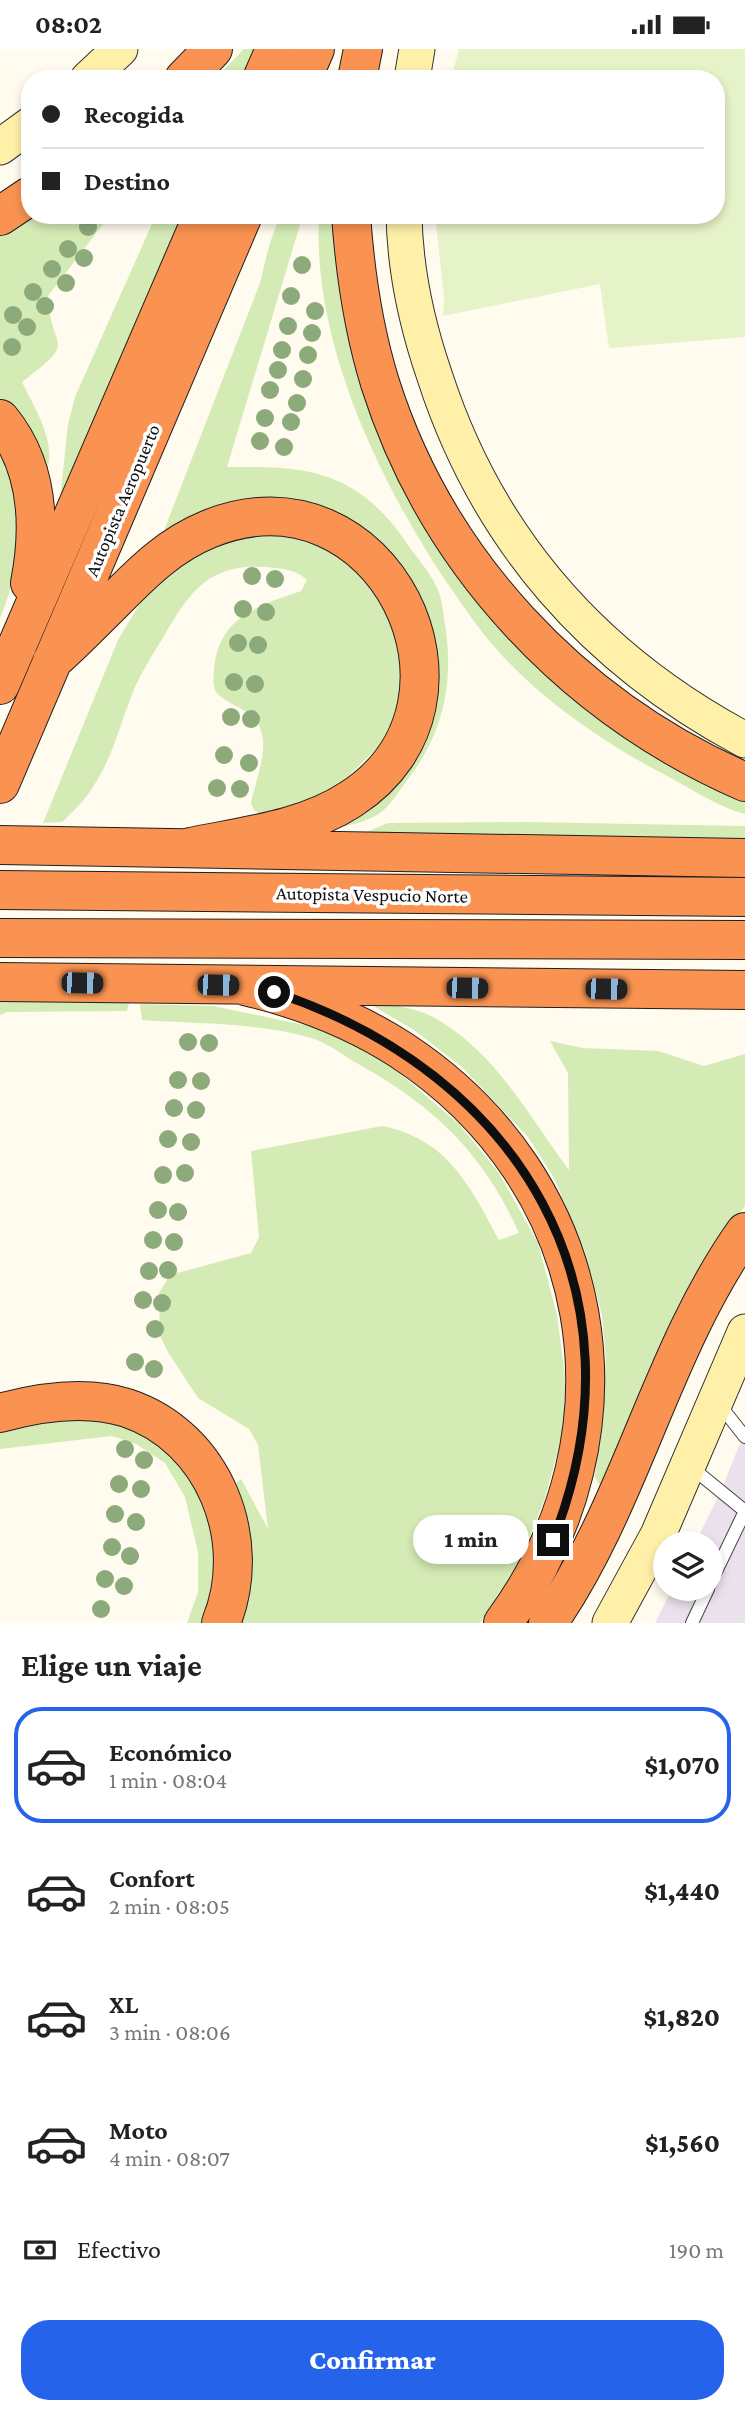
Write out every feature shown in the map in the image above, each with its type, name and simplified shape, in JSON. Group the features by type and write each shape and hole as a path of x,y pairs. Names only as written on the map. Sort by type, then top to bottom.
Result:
{"highway":[{"path":"193,70 213,49"},
{"path":"266,70 275,49"},
{"path":"306,70 315,49"},
{"path":"360,70 363,49"},
{"path":"0,216 21,202"},
{"name":"Autopista Aeropuerto","path":"5,673 199,224"},
{"name":"Autopista Aeropuerto","path":"0,784 239,224"},
{"path":"352,224 359,297 379,381 410,461 459,545 502,603 531,636 589,688 633,722 673,747 745,782"},
{"path":"0,419 22,454 36,509 34,562 5,673"},
{"path":"52,661 156,560 194,535 231,522 276,518 317,525 352,543 384,572 397,589 410,618 418,649 419,670 411,720 391,761 359,793 315,817 271,831 190,847"},
{"path":"0,845 745,858"},
{"name":"Autopista Vespucio Norte","path":"0,890 745,897"},
{"path":"0,938 745,940"},
{"path":"0,982 745,990"},
{"path":"246,986 328,1012 389,1043 430,1072 459,1096 504,1144 537,1193 554,1228 568,1266 583,1336 586,1372 581,1443 568,1499 553,1540 528,1587 503,1623"},
{"path":"548,1623 589,1555 700,1306 745,1232"},
{"path":"0,1413 55,1402 109,1404 157,1422 189,1448 216,1487 231,1530 233,1573 221,1623"}],"street":[{"path":"98,70 120,49"},
{"path":"414,70 417,49"},
{"path":"0,147 21,132"},
{"path":"404,224 406,258 426,351 454,429 485,494 504,525 562,599 630,666 668,695 745,740"},
{"path":"610,1623 642,1568 745,1332"}],"lane":[{"path":"715,1399 745,1437"},
{"path":"687,1465 745,1511 723,1557"},
{"path":"692,1623 702,1601"}],"shaded area":[{"path":"745,1431 745,1623 655,1623 666,1601 723,1601 723,1531 701,1531"}],"green space":[{"path":"244,49 269,49 260,70 224,70"},
{"path":"459,49 745,49 745,337 609,348 600,284 443,316 444,297 436,224 725,224 725,70 453,70"},
{"path":"21,222 21,224 103,224 48,296 58,343 57,350 22,382 48,442 48,466 44,478 0,409 0,236"},
{"path":"152,224 189,224 59,510 68,424 75,397"},
{"path":"277,224 300,224 227,467 288,468 317,474 346,485 365,498 397,529 434,583 441,601 447,645 447,686 443,706 438,725 420,761 390,803 377,815 359,823 326,830 427,711 356,534 165,536 165,528 260,283"},
{"path":"319,224 342,224 435,533 745,796 745,814 715,803 646,765 578,722 517,670 467,612 415,532 392,490 352,401 337,355 319,261"},
{"path":"0,455 17,492 21,528 15,568 0,618"},
{"path":"269,532 344,553 392,612 403,685 387,739 323,800 260,815 254,810 251,803 262,759 262,734 250,715 216,691 213,678 217,653 231,626 242,617 269,602 301,591 307,580 297,573 280,568 242,568 226,571 200,586 170,625 139,679 107,761 89,793 62,822 43,823 118,640 148,590 193,550"},
{"path":"526,822 745,826 745,840 359,835 388,823"},
{"path":"0,999 130,999 127,1011 7,1012 0,1015"},
{"path":"375,1001 427,1014 455,1031 475,1048 509,1086 569,1170 568,1073 550,1041 583,1048 658,1051 704,1066 745,1054 745,1206 734,1221 605,1495 595,1477 606,1360 602,1315 585,1251 554,1178 528,1137 462,1067 414,1030 375,1007"},
{"path":"140,1004 213,1006 329,1030 392,1067 459,1124 499,1173 538,1243 557,1315 565,1376 564,1429 544,1501 522,1556 480,1623 232,1623 246,1567 236,1483 241,1479 268,1529 258,1445 249,1429 198,1398 169,1354 160,1336 159,1293 170,1275 251,1253 259,1237 251,1151 382,1126 405,1132 440,1154 467,1184 499,1240 519,1233 504,1204 471,1153 430,1112 381,1077 327,1045 311,1038 270,1029 142,1020"},
{"path":"55,1417 112,1419 139,1430 177,1461 193,1481 206,1503 220,1549 219,1578 203,1623 187,1623 198,1592 198,1552 185,1497 165,1463 136,1444 112,1436 0,1449 0,1433"}],"route":[{"path":"274,992 328,1012 365,1030 401,1050 430,1072 485,1122 504,1144 537,1193 568,1266 577,1300 586,1372 581,1443 565,1509 553,1540"}]}
